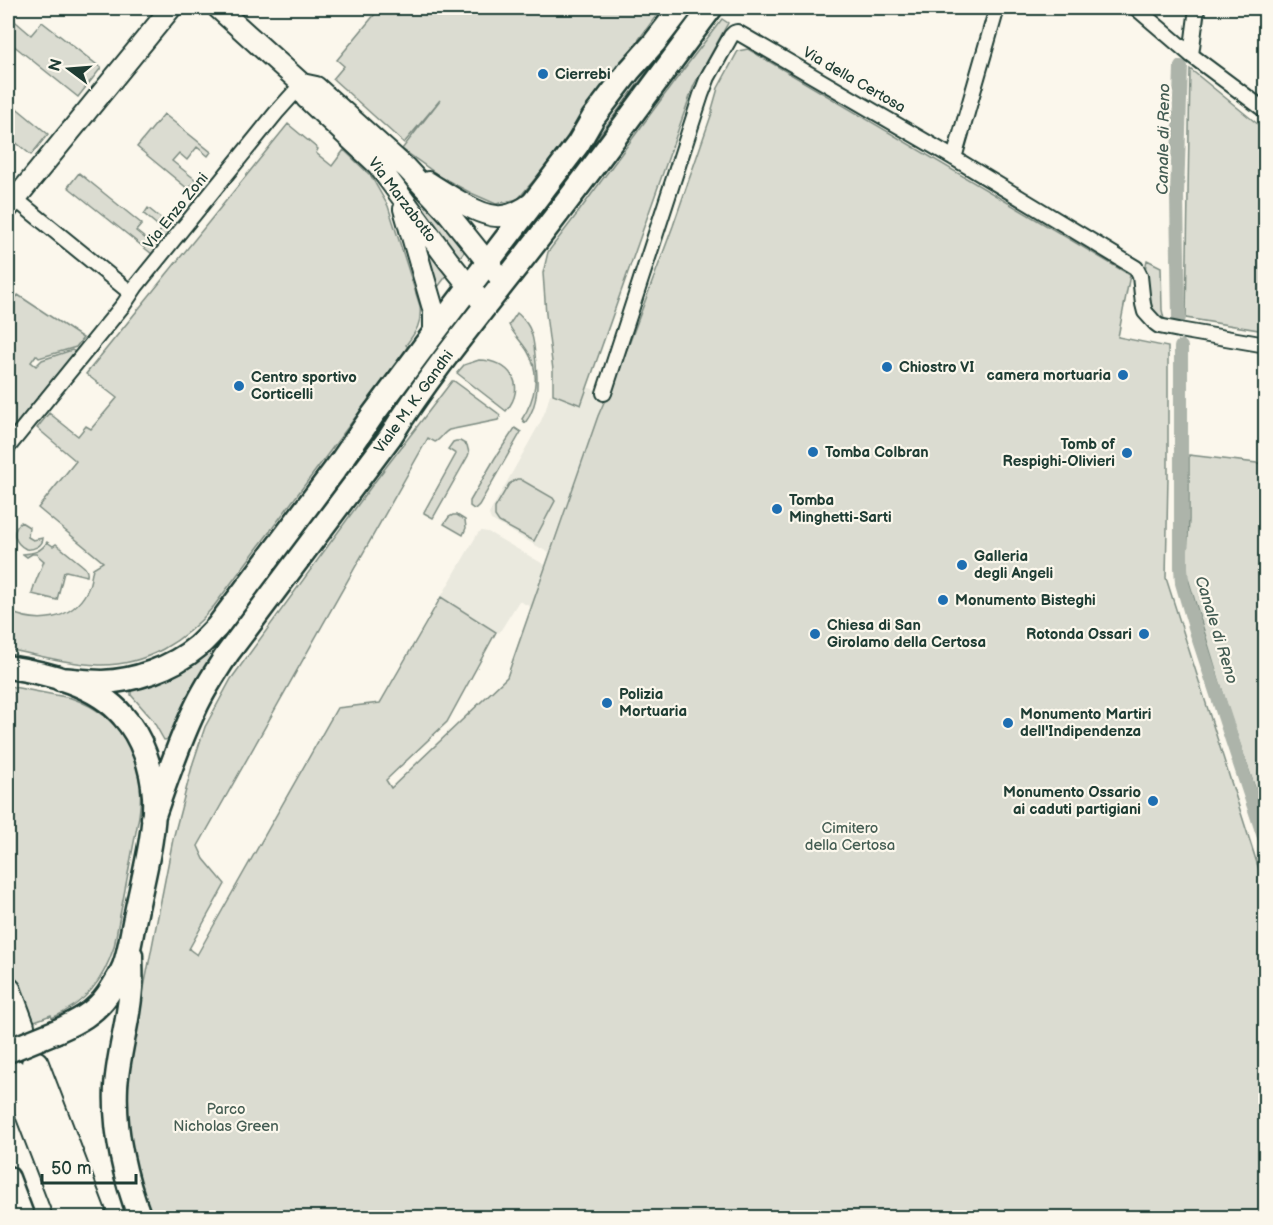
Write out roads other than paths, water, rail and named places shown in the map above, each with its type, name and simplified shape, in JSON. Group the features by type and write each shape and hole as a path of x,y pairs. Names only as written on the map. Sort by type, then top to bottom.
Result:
{"highway":[{"path":"8,991 21,1026"},
{"path":"18,1062 69,1218"},
{"path":"18,1062 94,1218"}],"main road":[{"name":"Viale M. K. Gandhi","path":"496,273 535,201 578,144 593,118 681,8"},
{"name":"Viale M. K. Gandhi","path":"60,679 102,682 136,677 173,662 196,648 217,627 431,337 476,296 496,273 711,8"},
{"name":"Viale M. K. Gandhi","path":"153,818 190,719 222,662 390,437 476,296"},
{"path":"8,667 44,674 81,687 100,696 115,708 129,723 144,750 154,797 146,865 131,939 117,981 106,996 80,1021 57,1031 18,1062"},
{"path":"131,939 131,988 120,1048 116,1111 122,1160 140,1218"},
{"path":"8,1178 23,1218"}],"street":[{"path":"131,293 10,200 171,8"},
{"name":"Via Marzabotto","path":"218,8 302,84 316,87 406,168 448,213 496,273"},
{"path":"954,158 997,8"},
{"path":"1136,8 1191,55 1266,111"},
{"path":"1191,55 1197,8"},
{"name":"Via della Certosa","path":"604,393 700,95 734,33 740,33 954,158 1136,268 1140,276 1145,312 1155,323 1191,332 1266,345"},
{"name":"Via Marzabotto","path":"302,84 306,98 386,174 476,296"},
{"name":"Via Enzo Zoni","path":"8,447 264,127 302,84"},
{"path":"406,168 474,210 491,216 513,214 535,201"},
{"path":"399,192 432,302 434,321 431,337"}],"waterway":[{"name":"Canale di Reno","path":"1179,318 1177,196 1181,67"},
{"name":"Canale di Reno","path":"1181,347 1182,583 1266,843"}],"place":[{"name":"Cierrebi","path":"543,74"},
{"name":"Chiostro VI","path":"887,367"},
{"name":"camera mortuaria","path":"1123,375"},
{"name":"Centro sportivo Corticelli","path":"239,386"},
{"name":"Tomba Colbran","path":"813,452"},
{"name":"Tomb of Respighi-Olivieri","path":"1127,453"},
{"name":"Tomba Minghetti-Sarti","path":"777,509"},
{"name":"Galleria degli Angeli","path":"962,565"},
{"name":"Monumento Bisteghi","path":"943,600"},
{"name":"Chiesa di San Girolamo della Certosa","path":"815,634"},
{"name":"Rotonda Ossari","path":"1144,634"},
{"name":"Polizia Mortuaria","path":"607,703"},
{"name":"Monumento Martiri dell'Indipendenza","path":"1008,723"},
{"name":"Monumento Ossario ai caduti partigiani","path":"1153,801"}],"park label":[{"name":"Cimitero della Certosa","path":"850,836"},
{"name":"Parco Nicholas Green","path":"226,1118"}]}
